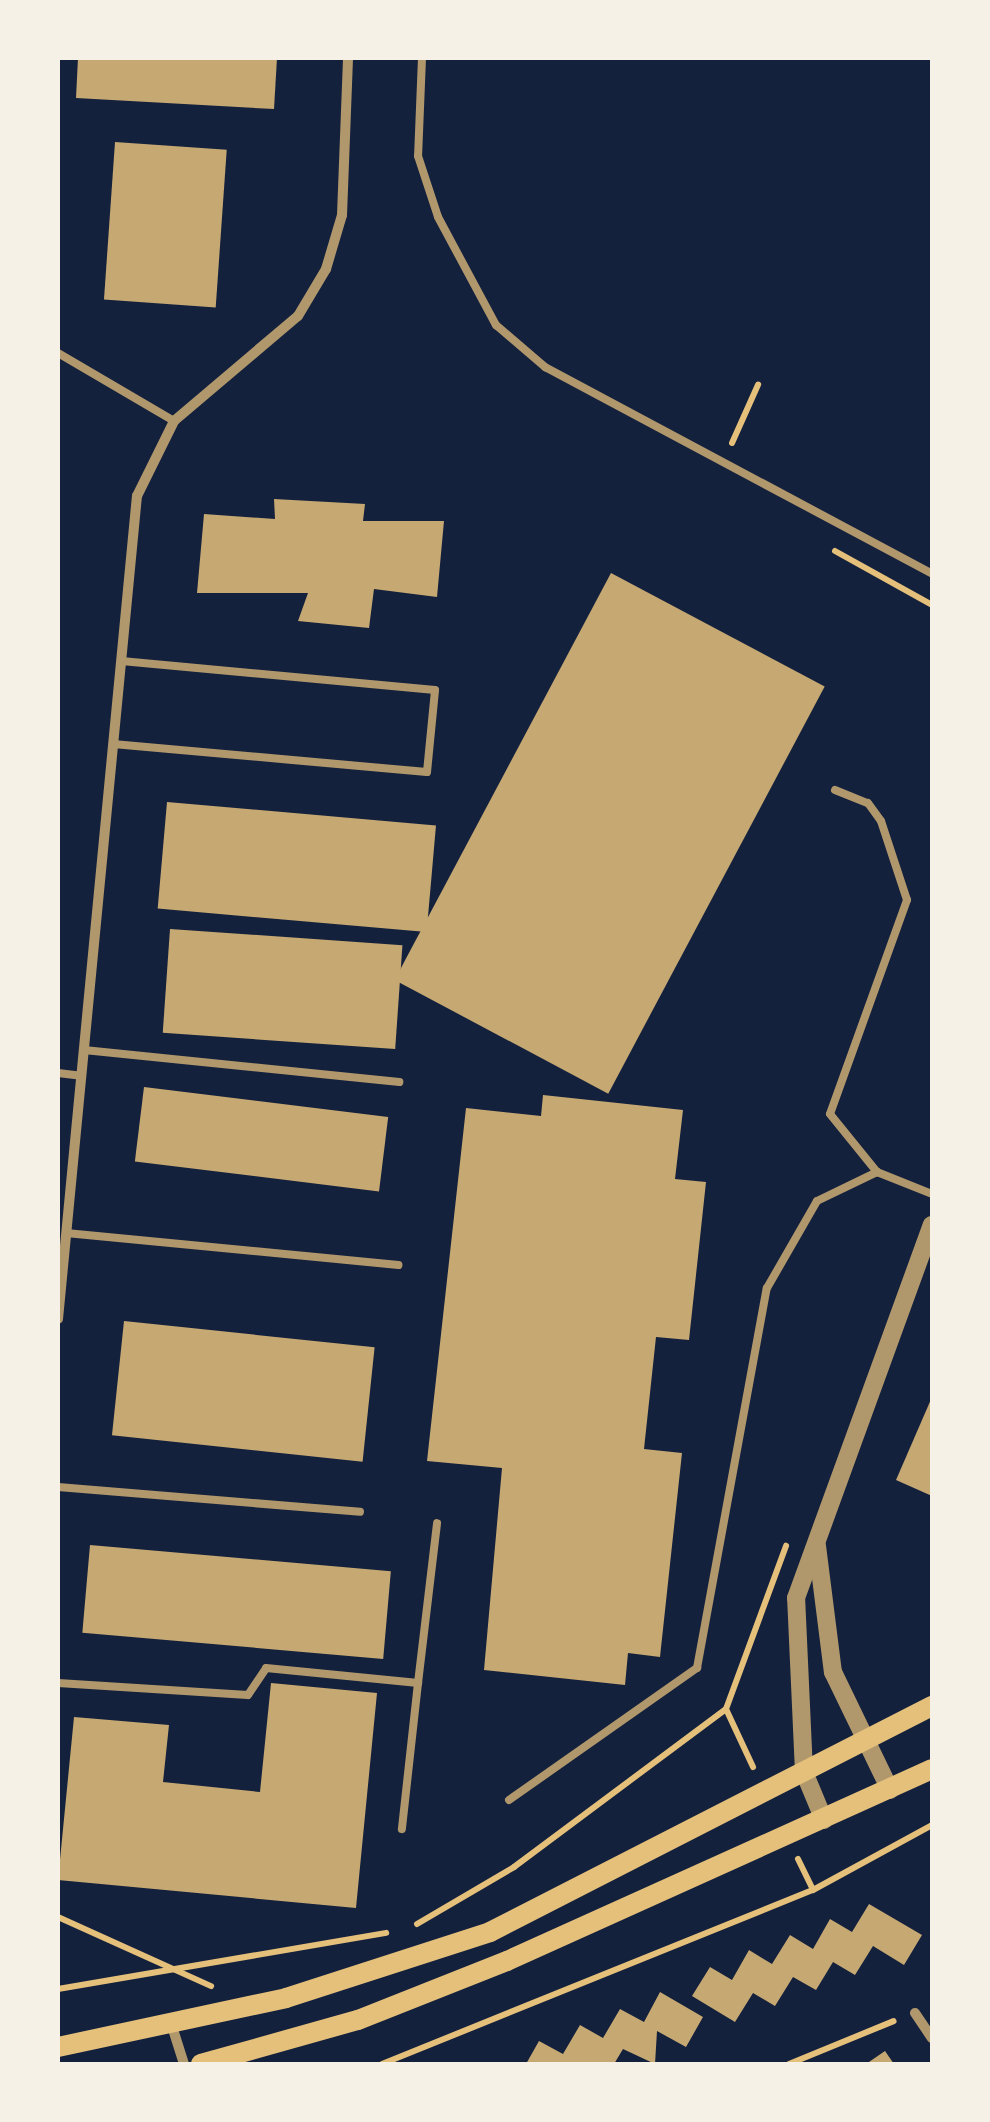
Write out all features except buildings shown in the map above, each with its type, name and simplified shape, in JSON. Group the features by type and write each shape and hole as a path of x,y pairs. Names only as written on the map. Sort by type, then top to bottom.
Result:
{"main road":[{"path":"58,2047 253,2006 490,1932 932,1706"},
{"path":"201,2064 358,2020 824,1820 932,1769"}],"street":[{"path":"58,1320 136,496 174,421 298,316 326,270 342,215 348,58"},
{"path":"824,1820 804,1772 796,1598 816,1525 932,1225"},
{"path":"816,1525 833,1672 890,1790"},
{"path":"915,2012 932,2038"},
{"path":"172,2023 184,2064"}],"lane":[{"path":"422,58 418,156 438,217 496,325 545,367 932,574"},
{"path":"58,352 174,421"},
{"path":"112,744 427,772 435,690 121,660"},
{"path":"835,790 868,803 881,821 906,900 830,1114 877,1172 932,1194"},
{"path":"84,1050 400,1082"},
{"path":"58,1073 81,1076"},
{"path":"509,1800 697,1668 767,1288 817,1201 877,1172"},
{"path":"66,1234 398,1266"},
{"path":"58,1487 360,1512"},
{"path":"402,1829 437,1523"},
{"path":"58,1683 248,1696 266,1668 418,1683"}],"path":[{"path":"58,1989 179,1972 408,1930 514,1867 726,1710 778,1552 816,1525"},
{"path":"726,1710 754,1770"},
{"path":"382,2064 814,1890 932,1825"},
{"path":"796,1856 814,1890"},
{"path":"58,1917 253,2006"},
{"path":"789,2064 915,2012"},
{"path":"398,2060 406,2064"}]}
